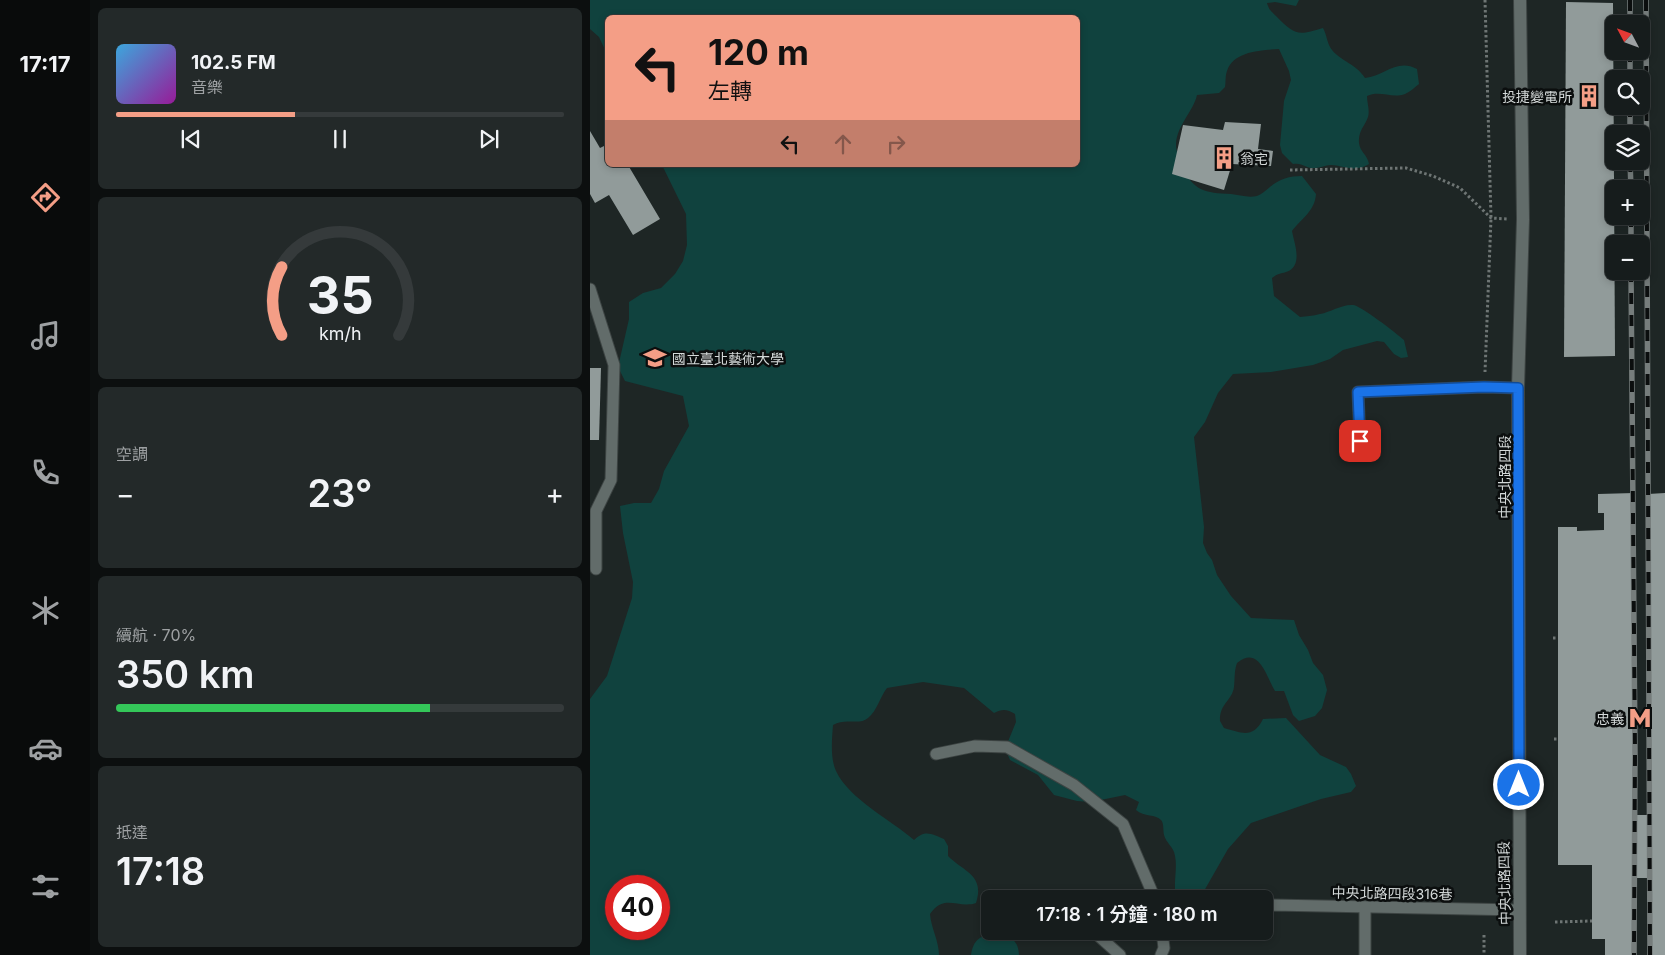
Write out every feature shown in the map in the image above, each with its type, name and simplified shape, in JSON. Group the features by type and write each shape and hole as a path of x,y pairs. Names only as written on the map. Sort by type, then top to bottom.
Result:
{"street":[{"name":"中央北路四段","path":"1520,0 1523,219 1518,388 1520,955"}],"lane":[{"path":"590,289 614,365 611,480 596,511 596,569"},
{"path":"1360,441 1358,392 1484,387 1518,388"},
{"path":"936,754 975,746 1007,747 1074,785 1123,824 1151,890"},
{"name":"中央北路四段316巷","path":"1273,905 1519,910"},
{"path":"1365,907 1365,955"},
{"path":"1103,940 1120,955"},
{"path":"1161,955 1164,948 1163,940"}],"path":[{"path":"1485,0 1491,218 1485,372"},
{"path":"1290,170 1406,168 1434,176 1460,188 1491,218 1523,219"},
{"path":"1555,922 1592,921"},
{"path":"1484,935 1484,955"}],"shaded area":[{"path":"590,0 1299,0 1296,6 1275,2 1267,3 1271,12 1292,30 1302,33 1323,28 1332,50 1357,69 1365,78 1372,77 1397,66 1410,66 1417,69 1419,84 1407,93 1395,96 1372,94 1367,96 1369,114 1359,139 1362,151 1369,164 1363,167 1354,169 1327,165 1312,168 1293,164 1282,153 1280,145 1284,101 1291,80 1279,49 1249,53 1235,59 1227,71 1225,87 1219,93 1197,95 1179,131 1176,144 1182,166 1191,181 1195,186 1214,193 1247,197 1257,196 1281,180 1302,176 1316,194 1315,200 1310,210 1292,231 1296,248 1295,265 1292,269 1277,274 1272,278 1274,296 1300,317 1324,313 1345,306 1357,306 1404,340 1408,357 1401,358 1394,354 1384,342 1377,341 1343,350 1330,359 1313,365 1271,372 1233,374 1218,393 1205,422 1194,437 1204,527 1203,543 1217,575 1231,596 1251,618 1294,620 1313,663 1323,675 1327,690 1322,708 1315,716 1299,721 1293,715 1284,691 1275,691 1261,665 1256,660 1245,658 1237,663 1233,692 1221,710 1220,721 1224,728 1246,733 1255,730 1263,719 1286,718 1320,755 1346,767 1356,786 1351,792 1321,799 1251,823 1228,849 1205,890 1175,890 1176,861 1172,848 1165,838 1162,821 1159,818 1136,810 1139,802 1125,795 1091,802 1077,801 1054,795 1038,775 1010,760 1007,753 1007,744 1016,722 1015,714 1004,710 994,713 964,688 923,682 887,688 874,712 868,718 861,721 843,722 833,725 832,748 834,766 850,791 914,840 922,834 932,834 944,839 948,846 948,856 975,880 978,886 976,903 941,904 930,914 939,955 590,955 590,699 607,676 632,598 633,582 623,533 620,506 634,503 651,503 659,489 664,471 689,426 683,396 625,381 618,367 629,319 629,302 643,293 661,288 675,274 683,261 687,245 686,214 663,167 1080,167 1080,15 605,15 605,50 599,37 590,29"},
{"path":"978,939 1014,940 1017,945 1019,955 971,955 973,946"}],"building":[{"name":"投捷變電所","path":"1566,2 1613,3 1613,15 1605,15 1605,60 1613,60 1613,70 1605,70 1605,115 1614,115 1614,125 1605,125 1605,170 1614,170 1614,180 1605,180 1605,225 1614,225 1614,235 1605,235 1605,280 1615,280 1615,356 1564,357"},
{"name":"翁宅","path":"1225,122 1261,124 1258,149 1273,151 1271,166 1232,164 1224,190 1172,174 1183,125 1223,130"},
{"path":"590,131 600,148 605,146 605,167 629,167 660,219 633,235 609,195 595,203 590,194"},
{"path":"590,368 601,368 599,440 590,440"},
{"path":"1634,493 1634,815 1648,815 1648,494 1665,493 1665,955 1649,955 1648,878 1634,878 1634,955 1605,955 1605,939 1592,939 1592,865 1558,865 1558,527 1577,527 1577,531 1604,530 1604,513 1598,513 1598,494"}],"railway":[{"path":"1630,0 1630,15"},
{"path":"1646,0 1650,955"},
{"path":"1630,60 1630,70"},
{"path":"1630,115 1630,125"},
{"path":"1630,170 1631,180"},
{"path":"1631,225 1631,235"},
{"path":"1631,280 1635,752 1634,955"}],"place":[{"name":"投捷變電所","path":"1589,96"},
{"name":"翁宅","path":"1224,158"},
{"name":"國立臺北藝術大學","path":"655,358"},
{"name":"忠義","path":"1640,718"}],"route":[{"path":"1360,441 1358,392 1484,387 1518,388 1519,785"}]}
